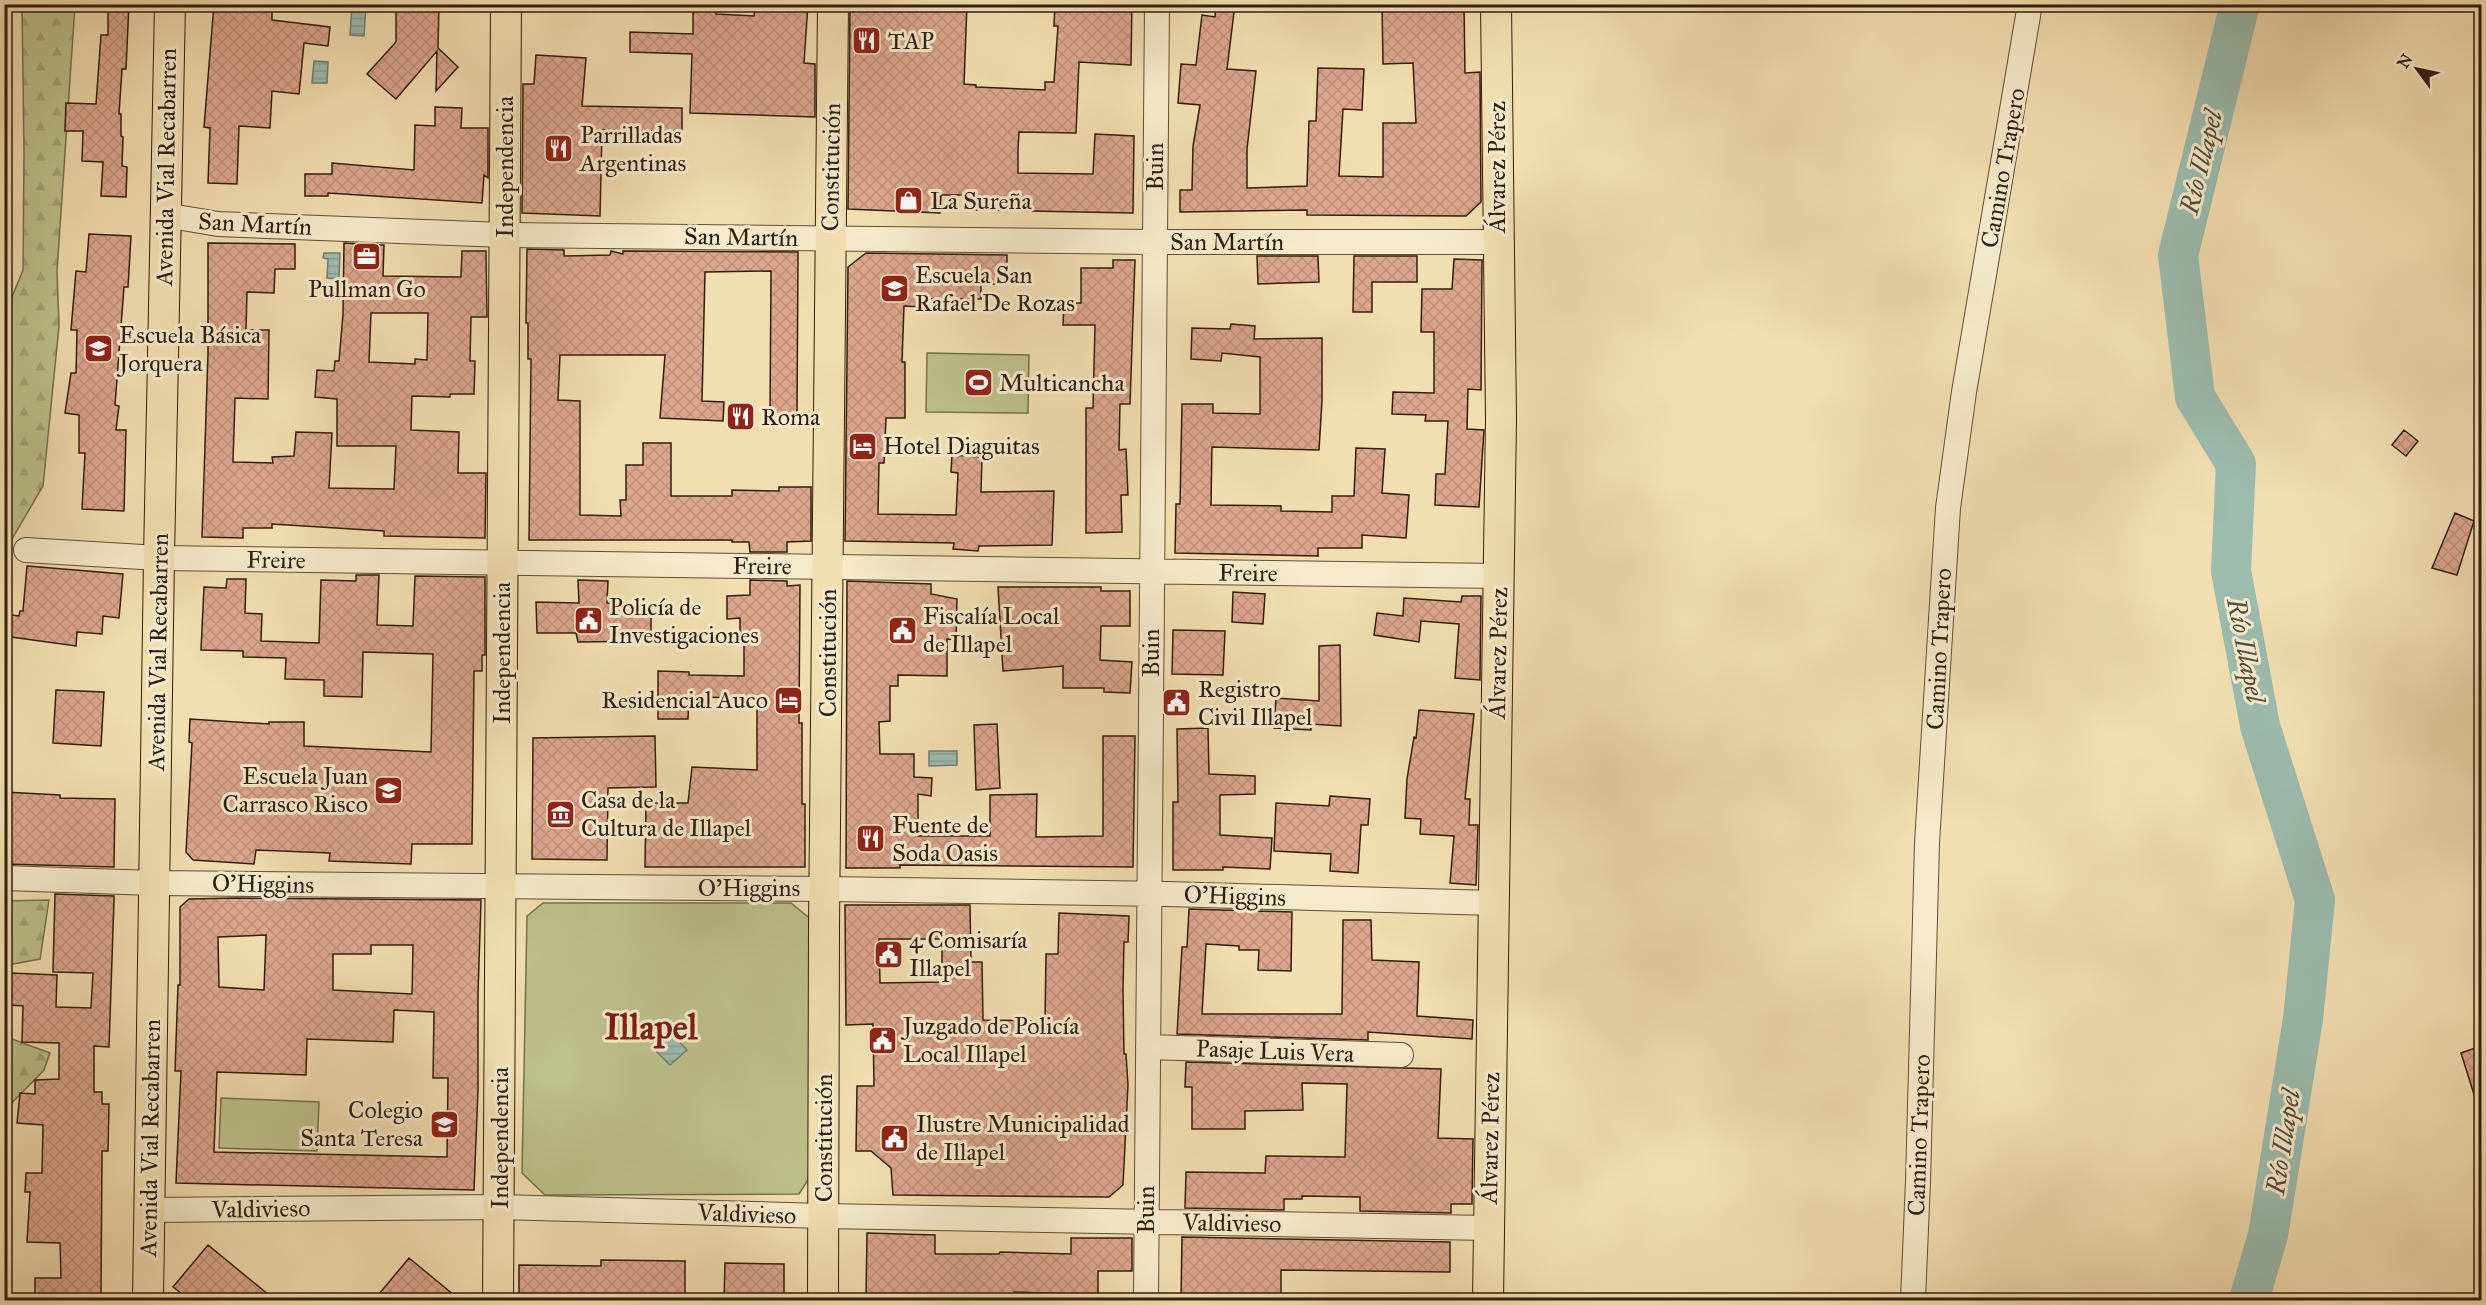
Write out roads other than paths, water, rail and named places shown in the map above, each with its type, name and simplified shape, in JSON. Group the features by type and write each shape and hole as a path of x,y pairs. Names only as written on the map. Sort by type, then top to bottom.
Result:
{"main road":[{"name":"Avenida Vial Recabarren","path":"148,1300 170,4"},
{"name":"Independencia","path":"498,1300 506,4"},
{"name":"Constitución","path":"824,1300 833,4"},
{"name":"Álvarez Pérez","path":"1488,1300 1501,419 1497,242 1496,4"}],"street":[{"name":"Buin","path":"1146,1300 1157,4"},
{"name":"Camino Trapero","path":"1913,1300 1927,843 1948,508 1964,392 2030,4"},
{"name":"San Martín","path":"165,215 218,224 504,235 1155,242 1497,242"},
{"name":"Freire","path":"26,550 159,558 1499,576"},
{"name":"O'Higgins","path":"4,878 154,883 1149,894 1494,903"},
{"name":"Pasaje Luis Vera","path":"1148,1047 1401,1055"},
{"name":"Valdivieso","path":"149,1210 499,1207 824,1216 1488,1228"}],"waterway":[{"name":"Río Illapel","path":"2240,4 2178,255 2195,397 2236,464 2231,571 2260,726 2315,900 2303,1019 2268,1235 2249,1300"}],"place":[{"name":"TAP","path":"867,41"},
{"name":"Parrilladas Argentinas","path":"559,149"},
{"name":"La Sureña","path":"909,201"},
{"name":"Pullman Go","path":"367,256"},
{"name":"Escuela San Rafael De Rozas","path":"894,289"},
{"name":"Escuela Básica Jorquera","path":"98,349"},
{"name":"Multicancha","path":"978,383"},
{"name":"Roma","path":"740,417"},
{"name":"Hotel Diaguitas","path":"862,446"},
{"name":"Policía de Investigaciones","path":"588,621"},
{"name":"Fiscalía Local de Illapel","path":"902,630"},
{"name":"Residencial Auco","path":"789,700"},
{"name":"Registro Civil Illapel","path":"1177,703"},
{"name":"Escuela Juan Carrasco Risco","path":"389,790"},
{"name":"Casa de la Cultura de Illapel","path":"560,814"},
{"name":"Fuente de Soda Oasis","path":"871,839"},
{"name":"4 Comisaría Illapel","path":"888,954"},
{"name":"Juzgado de Policía Local Illapel","path":"882,1040"},
{"name":"Colegio Santa Teresa","path":"444,1124"},
{"name":"Ilustre Municipalidad de Illapel","path":"895,1138"}],"district":[{"name":"Illapel","path":"651,1026"}]}
